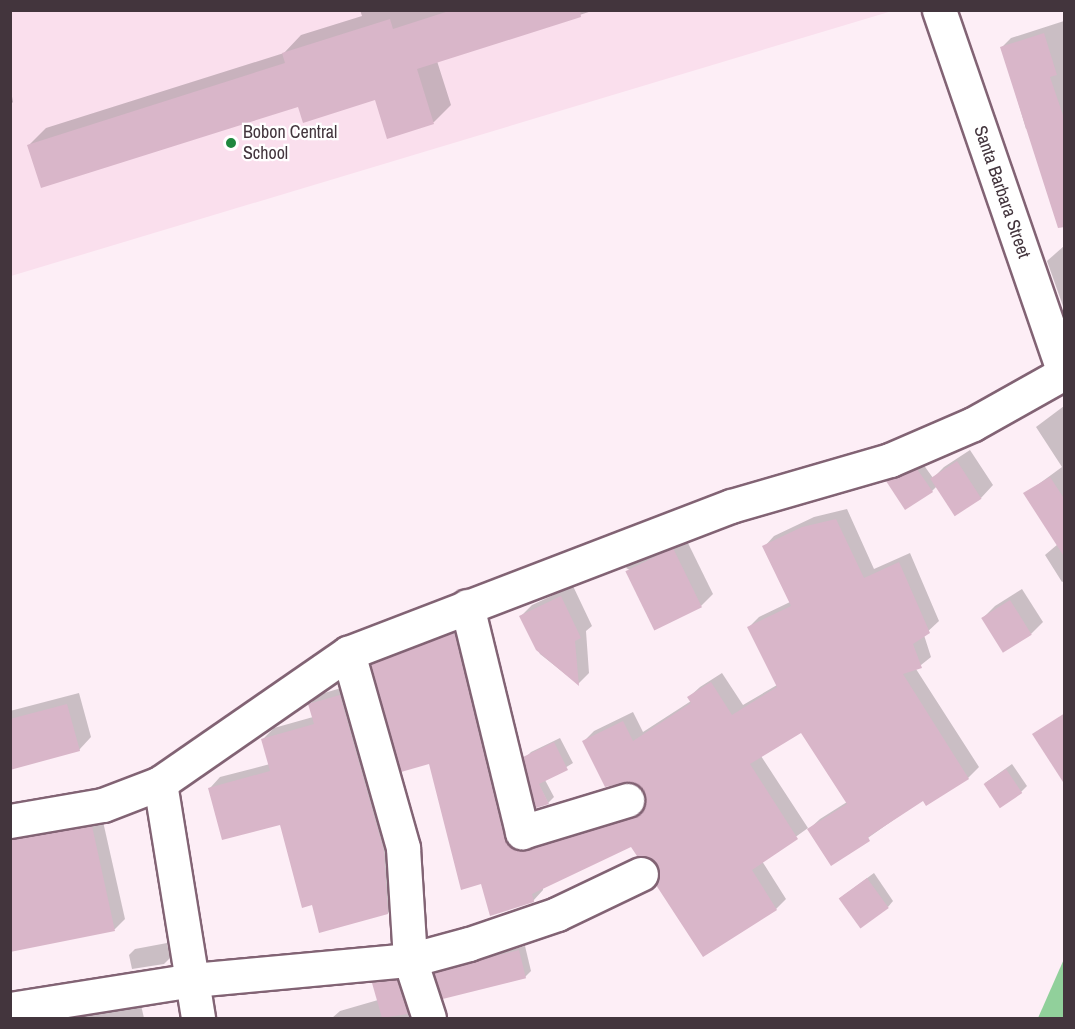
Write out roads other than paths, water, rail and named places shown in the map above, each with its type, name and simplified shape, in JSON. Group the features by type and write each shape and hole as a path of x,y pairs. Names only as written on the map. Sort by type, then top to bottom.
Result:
{"street":[{"name":"Santa Barbara Street","path":"939,10 1064,373"},
{"path":"10,821 103,805 160,783 348,653 731,506 890,460 973,424 1064,373"},
{"path":"467,606 522,832 627,800"},
{"path":"348,653 403,848 410,960 429,1018"},
{"path":"160,783 198,1018"},
{"path":"10,1009 193,980 410,960 469,944 557,914 641,874"}],"place":[{"name":"Bobon Central School","path":"231,143"}]}
